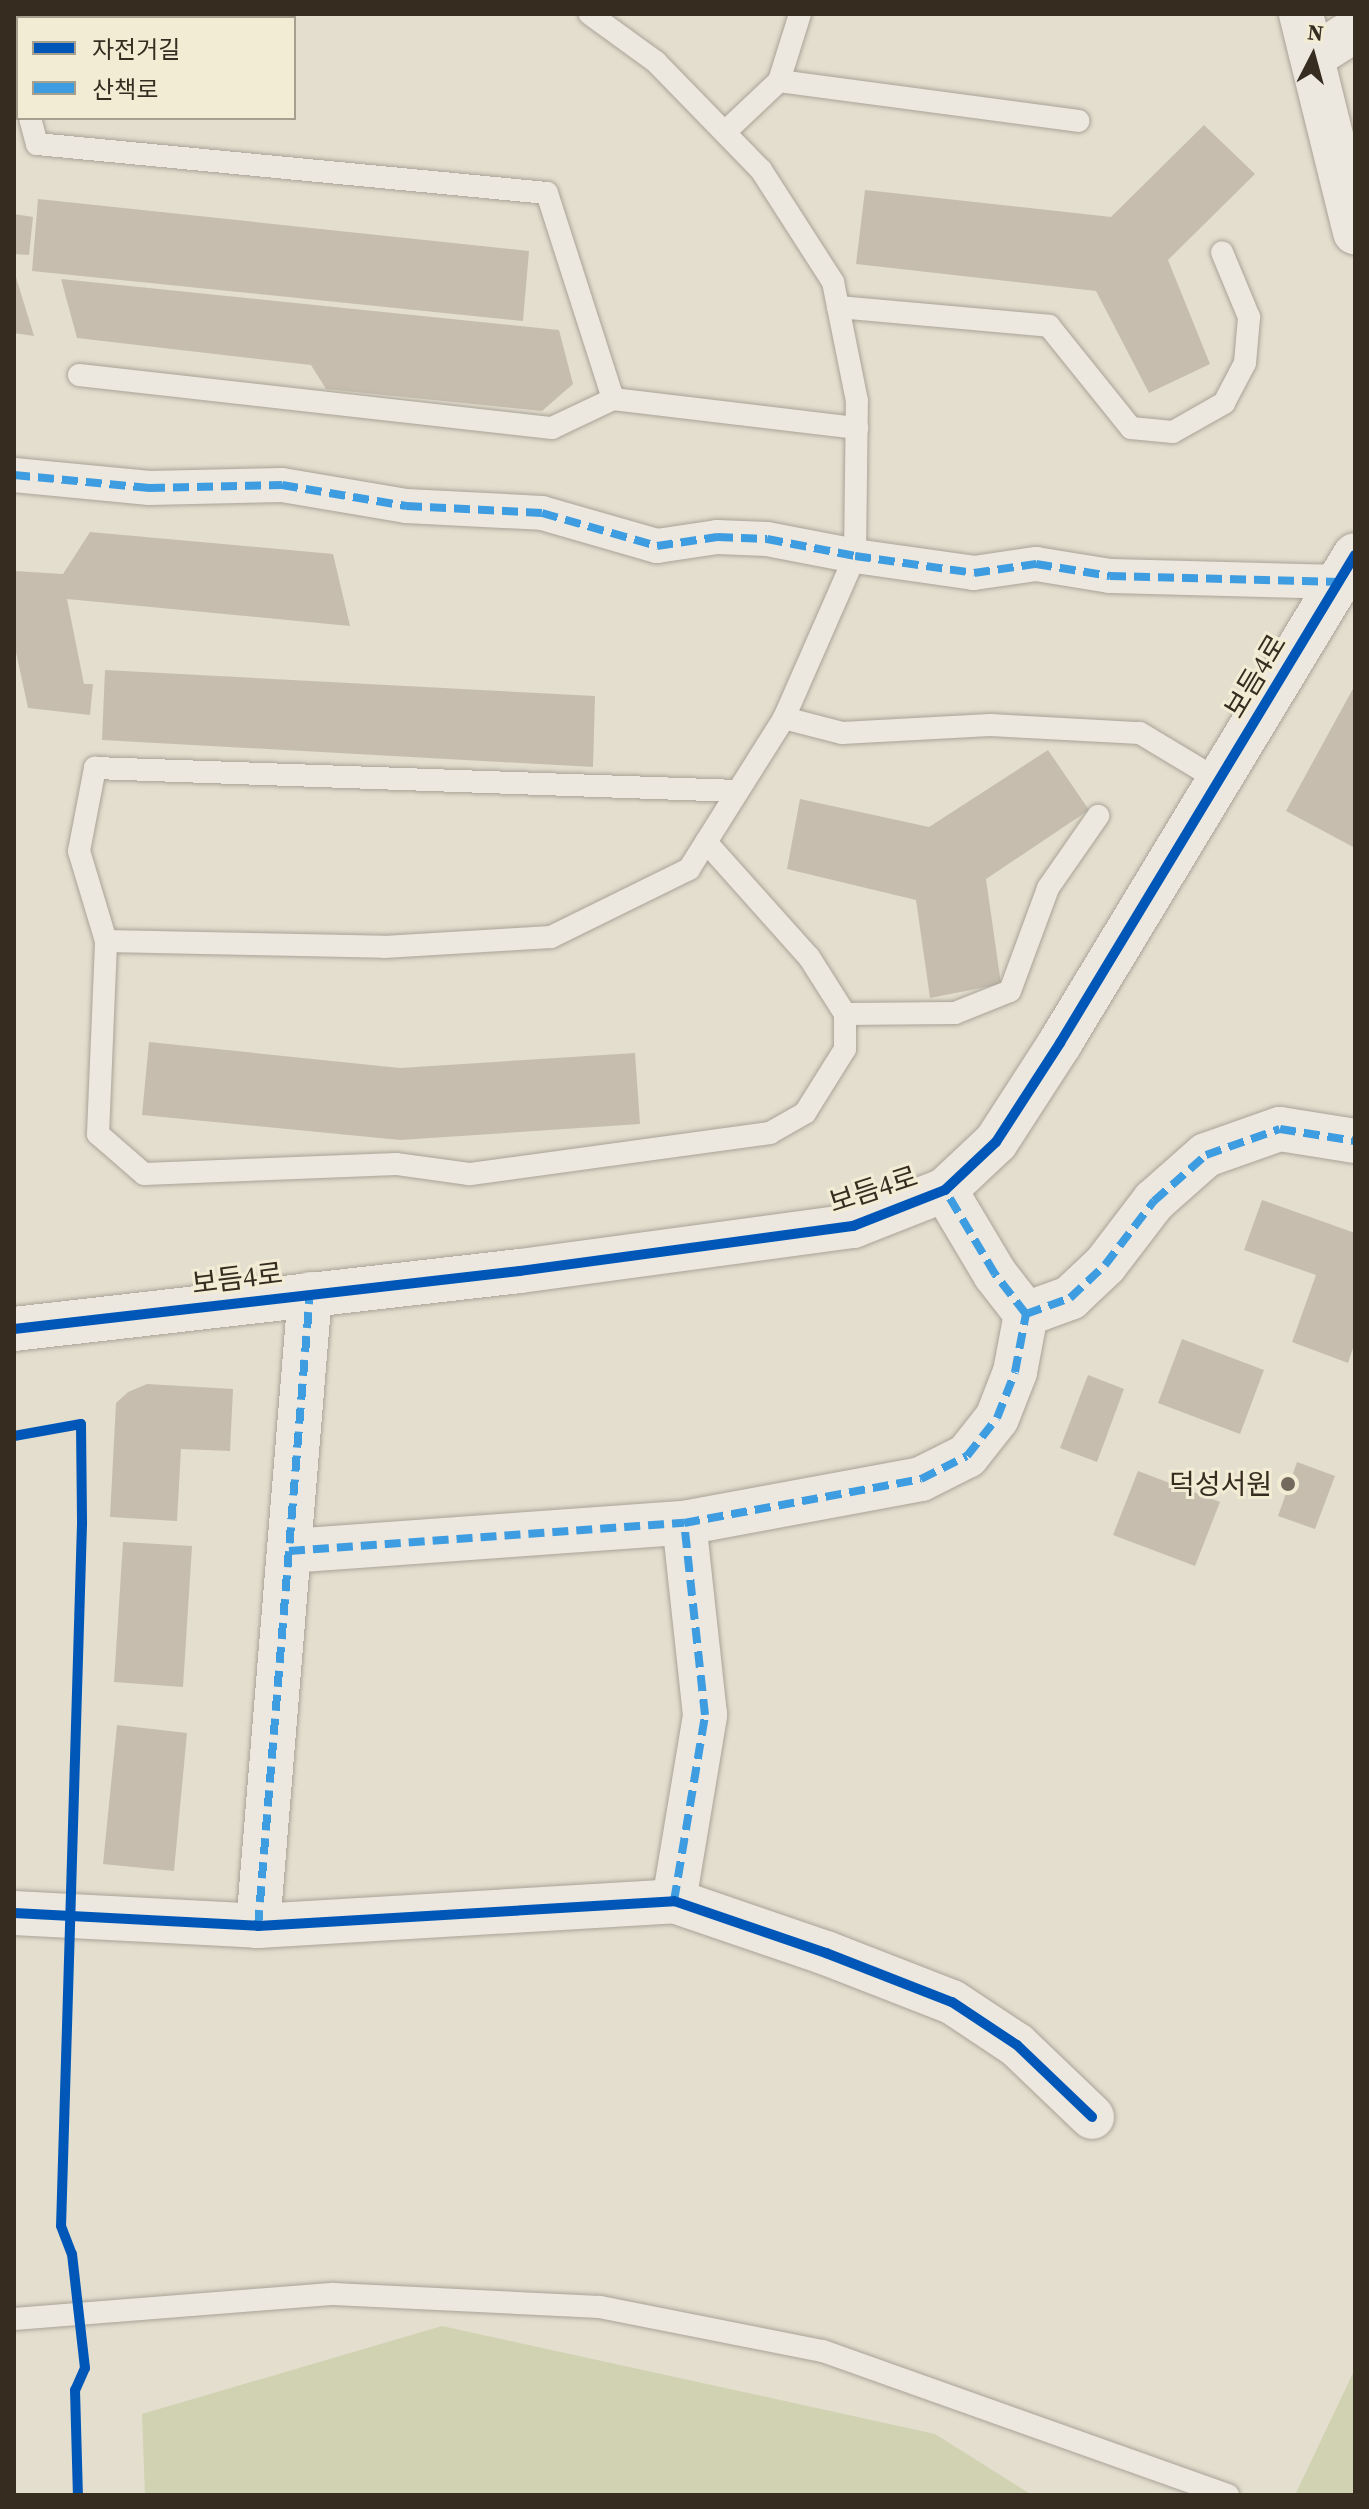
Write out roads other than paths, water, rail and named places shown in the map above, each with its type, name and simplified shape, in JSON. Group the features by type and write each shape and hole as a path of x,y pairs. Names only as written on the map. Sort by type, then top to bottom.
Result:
{"street":[{"path":"1301,14 1314,56 1355,232"},
{"path":"1314,56 1355,30"},
{"path":"14,475 149,488 282,485 406,506 542,513 657,546 717,537 767,539 855,556 974,573 1036,564 1110,576 1348,568"},
{"name":"보듬4로","path":"14,1329 520,1271 853,1226 945,1190 996,1142 1060,1043 1348,568"},
{"path":"1026,1314 1070,1298 1105,1265 1154,1201 1206,1155 1280,1129 1355,1141"},
{"path":"289,1551 684,1523 921,1479 967,1456 997,1418 1015,1372 1026,1314 995,1274 945,1190"},
{"path":"258,1926 310,1294"},
{"path":"674,1901 705,1715 684,1523"},
{"path":"14,1913 258,1926 674,1901 826,1953 952,2002 1017,2045 1092,2117"}],"lane":[{"path":"106,941 384,947 551,937 689,869 784,718 855,556 857,401 833,282 761,170 656,62 590,14"},
{"path":"725,132 779,81 800,14"},
{"path":"779,81 1078,121"},
{"path":"31,120 37,144 547,193 613,399"},
{"path":"838,307 1049,326 1131,428 1173,432 1224,403 1245,363 1249,317 1222,252"},
{"path":"79,375 552,428 613,399 857,428"},
{"path":"784,718 842,733 990,725 1140,733 1220,781"},
{"path":"706,842 809,957 845,1014 845,1049 805,1113 770,1133 469,1174 396,1164 144,1174 98,1134 106,941 79,851 95,768 737,791"},
{"path":"845,1014 955,1013 1010,991 1048,888 1098,816"},
{"path":"14,2319 334,2294 600,2307 823,2351 1228,2495"}],"place":[{"name":"덕성서원","path":"1288,1484"}]}
